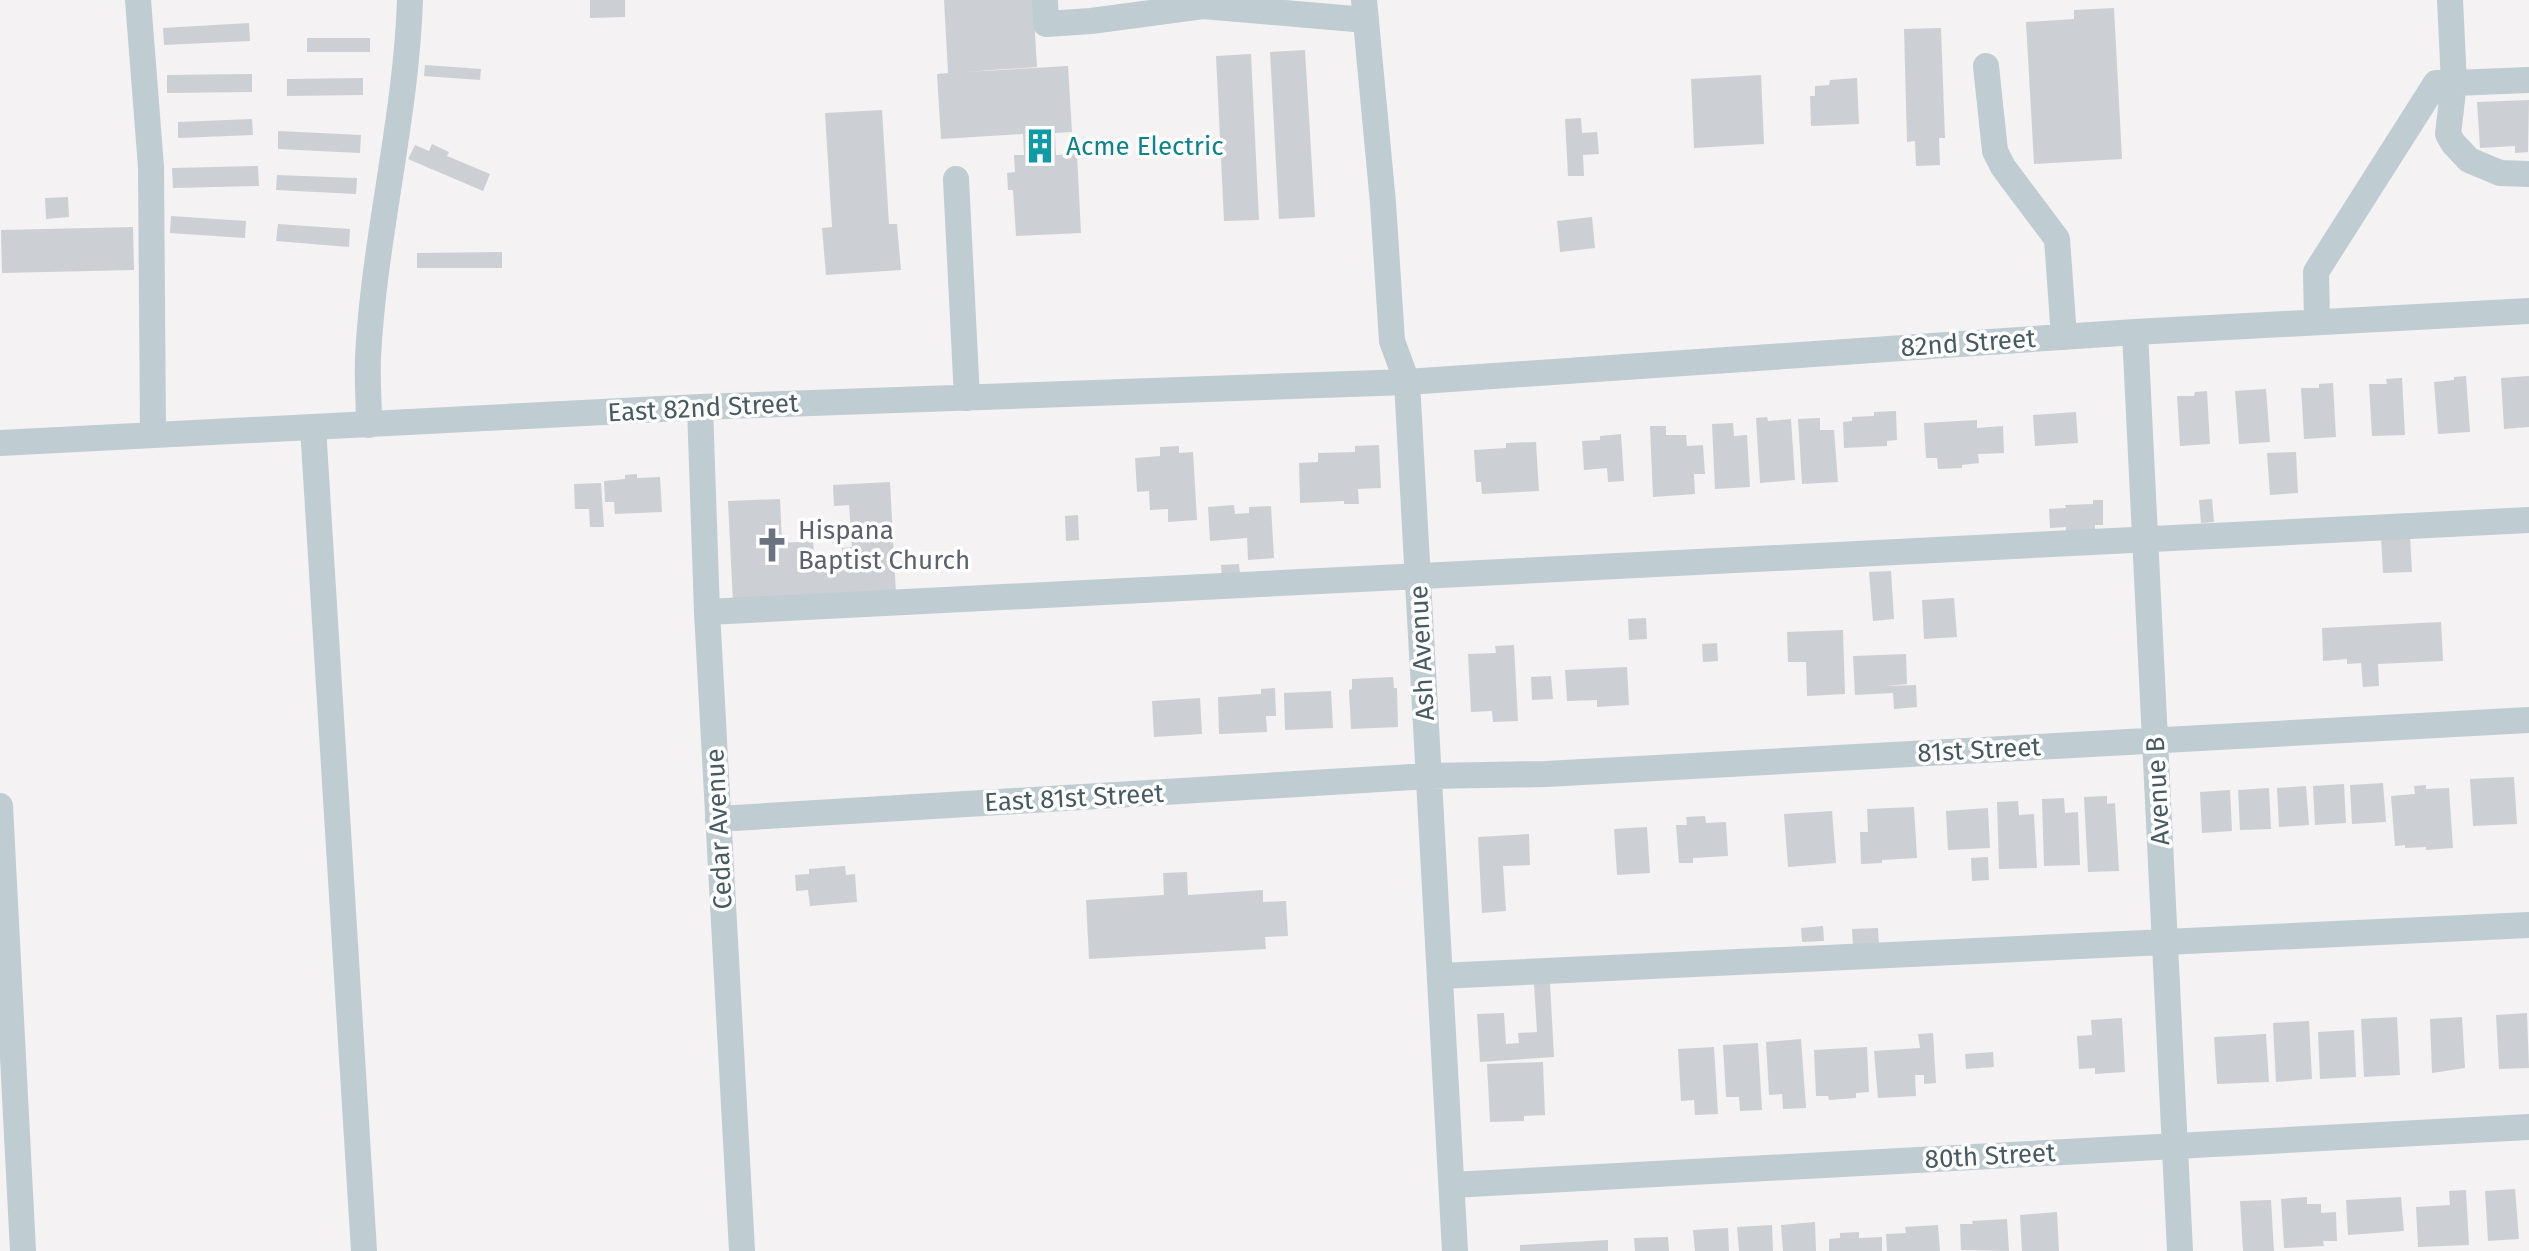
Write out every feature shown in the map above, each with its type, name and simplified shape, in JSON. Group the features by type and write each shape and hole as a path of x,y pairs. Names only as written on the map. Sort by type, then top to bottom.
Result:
{"street":[{"path":"138,0 151,167 153,435"},
{"path":"369,425 368,359 373,297 409,42 410,0"},
{"path":"1045,0 1046,24 1091,21 1157,6 1365,10"},
{"path":"2450,0 2454,83 2448,134 2469,160 2500,173 2529,174"},
{"name":"Ash Avenue","path":"1365,10 1392,341 1407,382 1455,1251"},
{"path":"1986,66 1995,151 2003,167 2057,239 2064,337"},
{"path":"2317,322 2316,272 2436,83 2529,80"},
{"path":"956,179 967,398"},
{"name":"82nd Street","path":"1407,382 2135,332 2529,311"},
{"name":"Avenue B","path":"2135,332 2180,1251"},
{"name":"East 82nd Street","path":"0,443 700,407 1407,382"},
{"name":"Cedar Avenue","path":"700,407 707,612 742,1251"},
{"path":"313,427 364,1251"},
{"path":"707,612 2529,520"},
{"name":"81st Street","path":"1429,776 1546,774 2529,720"},
{"name":"East 81st Street","path":"718,819 1429,776"},
{"path":"0,806 23,1251"},
{"path":"1440,976 2529,925"},
{"name":"80th Street","path":"1452,1185 2529,1127"}],"building":[{"path":"590,0 625,0 625,17 590,18"},
{"name":"Acme Electric","path":"944,0 1033,0 1037,67 964,72 1068,66 1072,132 1055,133 1056,155 1077,154 1081,233 1016,236 1013,190 1008,190 1007,173 1015,172 1014,155 1024,155 1023,134 941,139 937,74 948,73"},
{"path":"2114,8 2122,159 2034,164 2026,22 2074,19 2074,10"},
{"path":"249,23 250,41 164,45 163,28"},
{"path":"1941,28 1945,138 1939,138 1940,165 1916,166 1915,141 1907,142 1904,29"},
{"path":"307,38 370,38 370,52 307,52"},
{"path":"1305,50 1315,217 1279,219 1270,52"},
{"path":"1251,54 1259,220 1224,221 1216,56"},
{"path":"425,65 481,69 480,80 424,76"},
{"path":"252,74 252,92 167,93 167,75"},
{"path":"1761,75 1764,144 1694,148 1691,79"},
{"path":"363,78 363,95 287,96 287,79"},
{"path":"1857,78 1859,124 1811,126 1810,96 1815,96 1815,86 1829,85 1830,80"},
{"path":"2529,100 2528,152 2515,153 2515,146 2480,148 2477,102"},
{"path":"882,110 889,224 897,224 901,270 826,275 822,228 832,227 825,113"},
{"path":"1581,118 1582,133 1597,132 1599,154 1583,155 1584,176 1568,176 1565,119"},
{"path":"252,119 253,135 178,138 178,122"},
{"path":"278,131 361,135 360,153 278,149"},
{"path":"432,144 449,152 447,156 490,174 483,191 408,159 415,145 429,151"},
{"path":"258,166 259,186 173,188 172,168"},
{"path":"277,175 357,178 356,194 276,190"},
{"path":"68,197 69,217 46,219 45,198"},
{"path":"171,216 246,221 245,238 170,233"},
{"path":"1592,217 1595,248 1560,252 1557,221"},
{"path":"278,224 350,229 349,247 276,241"},
{"path":"133,227 134,270 2,273 1,230"},
{"path":"502,252 502,268 417,268 417,253"},
{"path":"2466,376 2470,432 2438,434 2434,382"},
{"path":"2529,376 2529,427 2504,429 2501,378"},
{"path":"2402,378 2405,435 2372,436 2369,384 2387,384 2386,379"},
{"path":"2333,383 2336,437 2304,439 2301,388 2319,388 2319,384"},
{"path":"2266,389 2270,442 2239,444 2235,391"},
{"path":"2207,391 2210,444 2180,446 2177,396 2194,396 2195,392"},
{"path":"1896,411 1897,440 1887,441 1887,446 1844,448 1843,422 1852,421 1852,417 1874,416 1874,412"},
{"path":"2076,412 2078,443 2035,446 2033,415"},
{"path":"1767,417 1768,421 1791,419 1795,480 1760,483 1756,418"},
{"path":"1820,418 1820,430 1834,430 1838,482 1802,484 1798,419"},
{"path":"1977,420 1977,428 2003,426 2004,453 1978,454 1979,463 1962,465 1962,468 1938,469 1937,458 1926,458 1924,423"},
{"path":"1733,423 1734,436 1747,435 1750,487 1715,489 1712,424"},
{"path":"1650,426 1666,426 1666,435 1686,435 1687,446 1703,445 1705,474 1694,474 1695,494 1653,497"},
{"path":"1621,434 1624,481 1608,482 1607,468 1584,470 1582,441"},
{"path":"1536,442 1539,491 1482,494 1481,482 1476,482 1474,450 1506,448 1506,443"},
{"path":"1379,445 1381,488 1358,489 1359,504 1344,504 1344,501 1300,503 1299,463 1318,462 1318,453 1355,452 1355,446"},
{"path":"1179,446 1179,453 1193,452 1197,520 1168,522 1168,509 1150,510 1149,491 1137,492 1135,458 1160,456 1160,447"},
{"path":"2296,452 2298,493 2270,495 2267,453"},
{"path":"637,474 637,478 660,477 662,512 615,514 614,502 605,502 604,481 625,479 625,475"},
{"name":"Hispana Baptist Church","path":"890,482 896,594 733,603 728,501 780,499 782,543 813,541 814,556 842,555 842,548 852,547 849,505 834,506 833,485"},
{"path":"601,483 604,527 590,527 589,509 575,509 574,484"},
{"path":"2212,499 2214,522 2201,523 2199,500"},
{"path":"2093,500 2103,500 2103,525 2095,525 2095,533 2066,535 2066,527 2050,528 2049,509 2093,504"},
{"path":"1234,505 1235,514 1249,513 1249,507 1271,506 1274,558 1248,560 1247,538 1210,541 1208,507"},
{"path":"1078,515 1079,540 1066,541 1065,516"},
{"path":"2410,536 2412,572 2383,573 2381,537"},
{"path":"1239,564 1241,581 1222,582 1221,565"},
{"path":"1891,571 1894,619 1873,621 1869,572"},
{"path":"1954,598 1957,637 1924,639 1922,600"},
{"path":"1646,618 1647,639 1629,640 1628,619"},
{"path":"2441,622 2443,661 2378,664 2379,686 2363,687 2361,663 2347,664 2347,659 2323,661 2322,628"},
{"path":"1843,630 1845,694 1807,696 1806,662 1788,662 1787,632"},
{"path":"1717,643 1718,661 1703,662 1702,644"},
{"path":"1514,645 1518,721 1493,722 1492,711 1471,712 1468,654 1496,653 1495,646"},
{"path":"1906,654 1907,684 1885,686 1916,685 1917,707 1894,709 1893,693 1855,695 1853,656"},
{"path":"1627,667 1629,705 1597,707 1597,700 1567,701 1565,670"},
{"path":"1551,676 1553,699 1532,700 1531,677"},
{"path":"1393,677 1394,688 1397,688 1398,727 1351,729 1349,690 1352,689 1352,679"},
{"path":"1275,688 1276,716 1266,716 1267,732 1219,734 1218,697 1261,694 1261,689"},
{"path":"1331,691 1333,728 1285,730 1284,693"},
{"path":"1200,698 1202,734 1154,737 1152,701"},
{"path":"2514,777 2517,824 2473,826 2470,779"},
{"path":"2383,783 2386,822 2352,824 2350,785"},
{"path":"2344,784 2346,823 2315,825 2313,786"},
{"path":"2426,785 2426,789 2449,788 2453,848 2426,850 2426,847 2395,846 2391,796 2415,794 2414,786"},
{"path":"2306,786 2309,825 2279,827 2277,788"},
{"path":"2269,788 2271,829 2240,830 2238,790"},
{"path":"2230,790 2232,831 2202,833 2200,792"},
{"path":"2107,796 2107,804 2115,803 2119,871 2088,872 2084,797"},
{"path":"2064,798 2065,813 2078,812 2080,865 2044,866 2042,799"},
{"path":"2018,801 2019,815 2034,814 2037,868 1999,869 1997,802"},
{"path":"1914,807 1917,858 1861,864 1860,832 1868,832 1867,809"},
{"path":"1988,808 1990,848 1948,850 1946,811"},
{"path":"1832,811 1836,863 1788,867 1784,814"},
{"path":"1705,816 1706,823 1726,822 1728,856 1693,858 1693,863 1679,863 1676,825 1687,825 1686,817"},
{"path":"1647,827 1650,873 1617,875 1614,829"},
{"path":"1529,834 1530,865 1503,866 1506,911 1482,913 1478,837"},
{"path":"1988,857 1989,880 1972,881 1971,858"},
{"path":"845,866 846,875 855,874 857,902 810,906 808,890 796,891 795,875 809,874 809,869"},
{"path":"1187,872 1188,895 1263,890 1263,902 1286,901 1288,936 1265,937 1266,949 1089,959 1086,900 1164,895 1163,873"},
{"path":"1823,926 1824,941 1802,942 1801,928"},
{"path":"1878,928 1879,945 1853,946 1852,929"},
{"path":"1550,983 1554,1057 1480,1062 1477,1014 1504,1013 1506,1044 1519,1043 1518,1033 1537,1032 1534,984"},
{"path":"2527,1013 2529,1068 2499,1069 2496,1015"},
{"path":"2397,1017 2400,1075 2364,1077 2361,1019"},
{"path":"2462,1017 2465,1068 2432,1073 2430,1019"},
{"path":"2122,1018 2125,1072 2095,1074 2095,1068 2079,1069 2077,1036 2092,1035 2091,1020"},
{"path":"2309,1021 2312,1079 2276,1082 2273,1023"},
{"path":"2354,1030 2356,1077 2320,1079 2318,1032"},
{"path":"1933,1033 1936,1083 1924,1084 1924,1075 1915,1075 1916,1096 1878,1098 1874,1051 1920,1048 1918,1034"},
{"path":"2266,1034 2269,1082 2217,1084 2214,1037"},
{"path":"1801,1039 1806,1108 1783,1109 1782,1094 1769,1095 1766,1042"},
{"path":"1758,1043 1762,1110 1740,1111 1739,1097 1726,1097 1723,1045"},
{"path":"1714,1047 1718,1114 1695,1115 1694,1100 1681,1101 1678,1049"},
{"path":"1867,1047 1869,1092 1856,1093 1856,1098 1829,1100 1828,1096 1816,1096 1814,1050"},
{"path":"1993,1052 1994,1067 1966,1069 1965,1054"},
{"path":"1543,1062 1545,1115 1524,1116 1524,1121 1490,1122 1487,1064"},
{"path":"2515,1189 2519,1239 2488,1241 2485,1191"},
{"path":"2466,1190 2469,1245 2418,1247 2416,1207 2450,1205 2449,1191"},
{"path":"2307,1197 2307,1204 2321,1204 2321,1213 2336,1212 2337,1241 2323,1241 2324,1246 2284,1248 2281,1199"},
{"path":"2401,1197 2404,1231 2348,1235 2346,1200"},
{"path":"2271,1200 2274,1251 2243,1251 2240,1201"},
{"path":"2057,1212 2059,1251 2022,1251 2020,1215"},
{"path":"2007,1219 2009,1251 1961,1250 1960,1224"},
{"path":"1815,1222 1816,1251 1783,1251 1781,1225"},
{"path":"1772,1225 1773,1251 1739,1251 1737,1227"},
{"path":"1938,1225 1940,1251 1887,1251 1886,1234 1906,1233 1905,1227"},
{"path":"1728,1228 1729,1251 1695,1251 1693,1230"},
{"path":"1859,1232 1859,1238 1882,1237 1882,1251 1829,1251 1829,1239 1840,1238 1840,1233"},
{"path":"1668,1237 1669,1251 1635,1251 1634,1238"},
{"path":"1608,1240 1608,1251 1520,1251 1520,1245"}],"place":[{"name":"Acme Electric","path":"1040,146"},
{"name":"Hispana Baptist Church","path":"772,545"}]}
